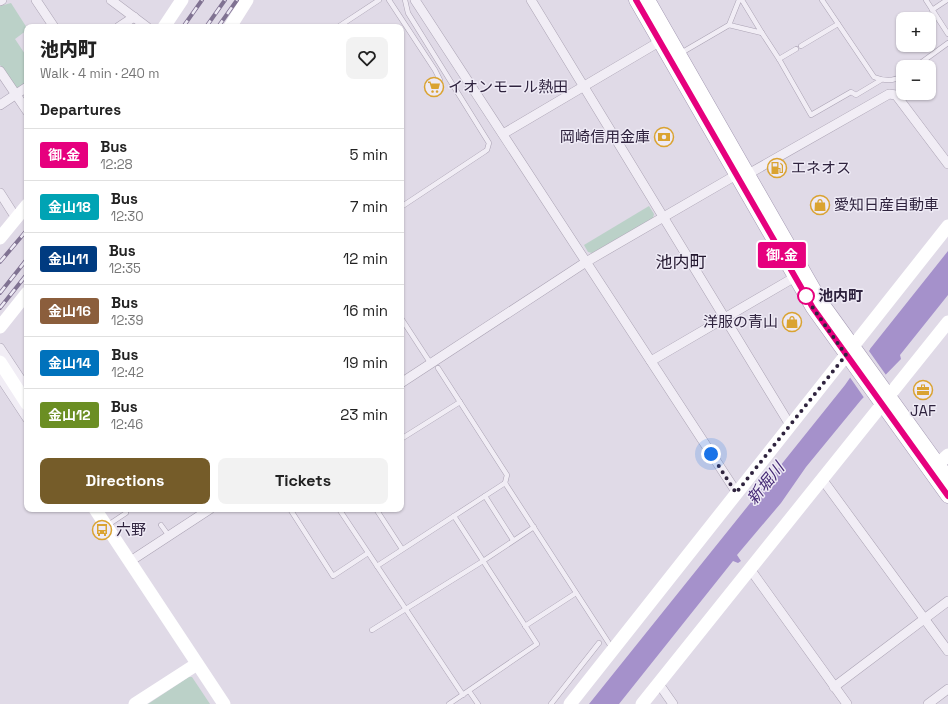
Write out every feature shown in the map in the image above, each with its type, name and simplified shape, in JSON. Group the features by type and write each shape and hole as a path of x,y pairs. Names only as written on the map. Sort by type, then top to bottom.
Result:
{"main road":[{"path":"636,0 664,39 741,176 821,302 852,355"},
{"path":"648,0 664,39 679,54 741,176 813,308 852,355 882,396 948,496"},
{"path":"882,396 943,459 948,478"}],"street":[{"path":"36,0 52,24"},
{"path":"111,0 143,24"},
{"path":"166,24 182,0"},
{"path":"232,24 247,0"},
{"path":"417,0 736,493"},
{"path":"531,0 790,425"},
{"path":"124,24 134,17"},
{"path":"503,134 664,39"},
{"path":"0,71 24,106"},
{"path":"0,105 24,89"},
{"path":"404,381 434,366 586,262 663,217 741,176 889,94 896,95 948,164"},
{"path":"0,193 16,218"},
{"path":"0,238 24,209"},
{"path":"570,704 790,425 852,355 948,226"},
{"path":"651,361 795,277"},
{"path":"0,326 24,297"},
{"path":"642,704 822,479 882,396 948,322"},
{"path":"0,348 24,384"},
{"path":"0,362 24,399"},
{"path":"0,377 24,413"},
{"path":"822,479 948,651"},
{"path":"97,512 224,704"},
{"path":"129,562 205,512"},
{"path":"750,569 847,704"},
{"path":"834,687 948,601"},
{"path":"135,704 197,664"},
{"path":"659,684 673,704"},
{"path":"928,704 948,689"}],"lane":[{"path":"343,24 379,0"},
{"path":"389,0 440,80"},
{"path":"404,205 487,150 489,143 408,14 405,0"},
{"path":"679,54 729,25 739,0"},
{"path":"742,0 779,59 811,115 851,92 856,95 881,80"},
{"path":"822,0 874,77 881,80 896,80"},
{"path":"926,0 948,34"},
{"path":"932,10 947,0"},
{"path":"801,46 838,24"},
{"path":"729,25 762,33"},
{"path":"925,60 948,43"},
{"path":"779,59 796,49"},
{"path":"377,566 505,483 507,475 460,402 404,322"},
{"path":"404,437 460,402"},
{"path":"505,483 614,650"},
{"path":"485,496 513,540"},
{"path":"106,526 126,512"},
{"path":"292,512 333,576 368,553"},
{"path":"340,512 463,695"},
{"path":"378,512 402,549"},
{"path":"449,704 537,644 454,516"},
{"path":"161,525 168,536"},
{"path":"372,630 405,608 483,561 534,527"},
{"path":"525,626 576,593"},
{"path":"551,704 600,643"},
{"path":"469,691 478,704"}],"green space":[{"path":"11,3 24,24 24,32 15,39 24,52 24,84 19,88 15,87 0,65 0,6"},
{"path":"649,206 654,214 653,218 592,253 588,252 584,245"},
{"path":"189,677 192,677 210,704 148,704"}],"shaded area":[{"name":"新堀川","path":"948,251 948,295 900,355 901,359 861,400 806,467 781,503 737,555 741,561 738,563 733,561 619,704 589,704 845,385 870,349"}],"pier":[{"path":"869,347 869,351 888,376 865,399 849,376"}],"railway":[{"path":"185,24 202,0"},
{"path":"208,24 225,0"},
{"path":"220,24 237,0"},
{"path":"0,262 24,234"},
{"path":"0,293 24,263"},
{"path":"0,308 24,278"}],"bus line":[{"name":"御.金","path":"636,0 813,308 948,496"}],"place":[{"name":"イオンモール熱田","path":"434,87"},
{"name":"岡崎信用金庫","path":"664,137"},
{"name":"エネオス","path":"777,168"},
{"name":"愛知日産自動車","path":"820,205"},
{"name":"池内町","path":"806,296"},
{"name":"洋服の青山","path":"792,322"},
{"name":"JAF","path":"923,390"},
{"name":"六野","path":"102,530"}],"district":[{"name":"池内町","path":"681,262"}],"route":[{"path":"711,454 736,493 846,355 806,296"}]}
